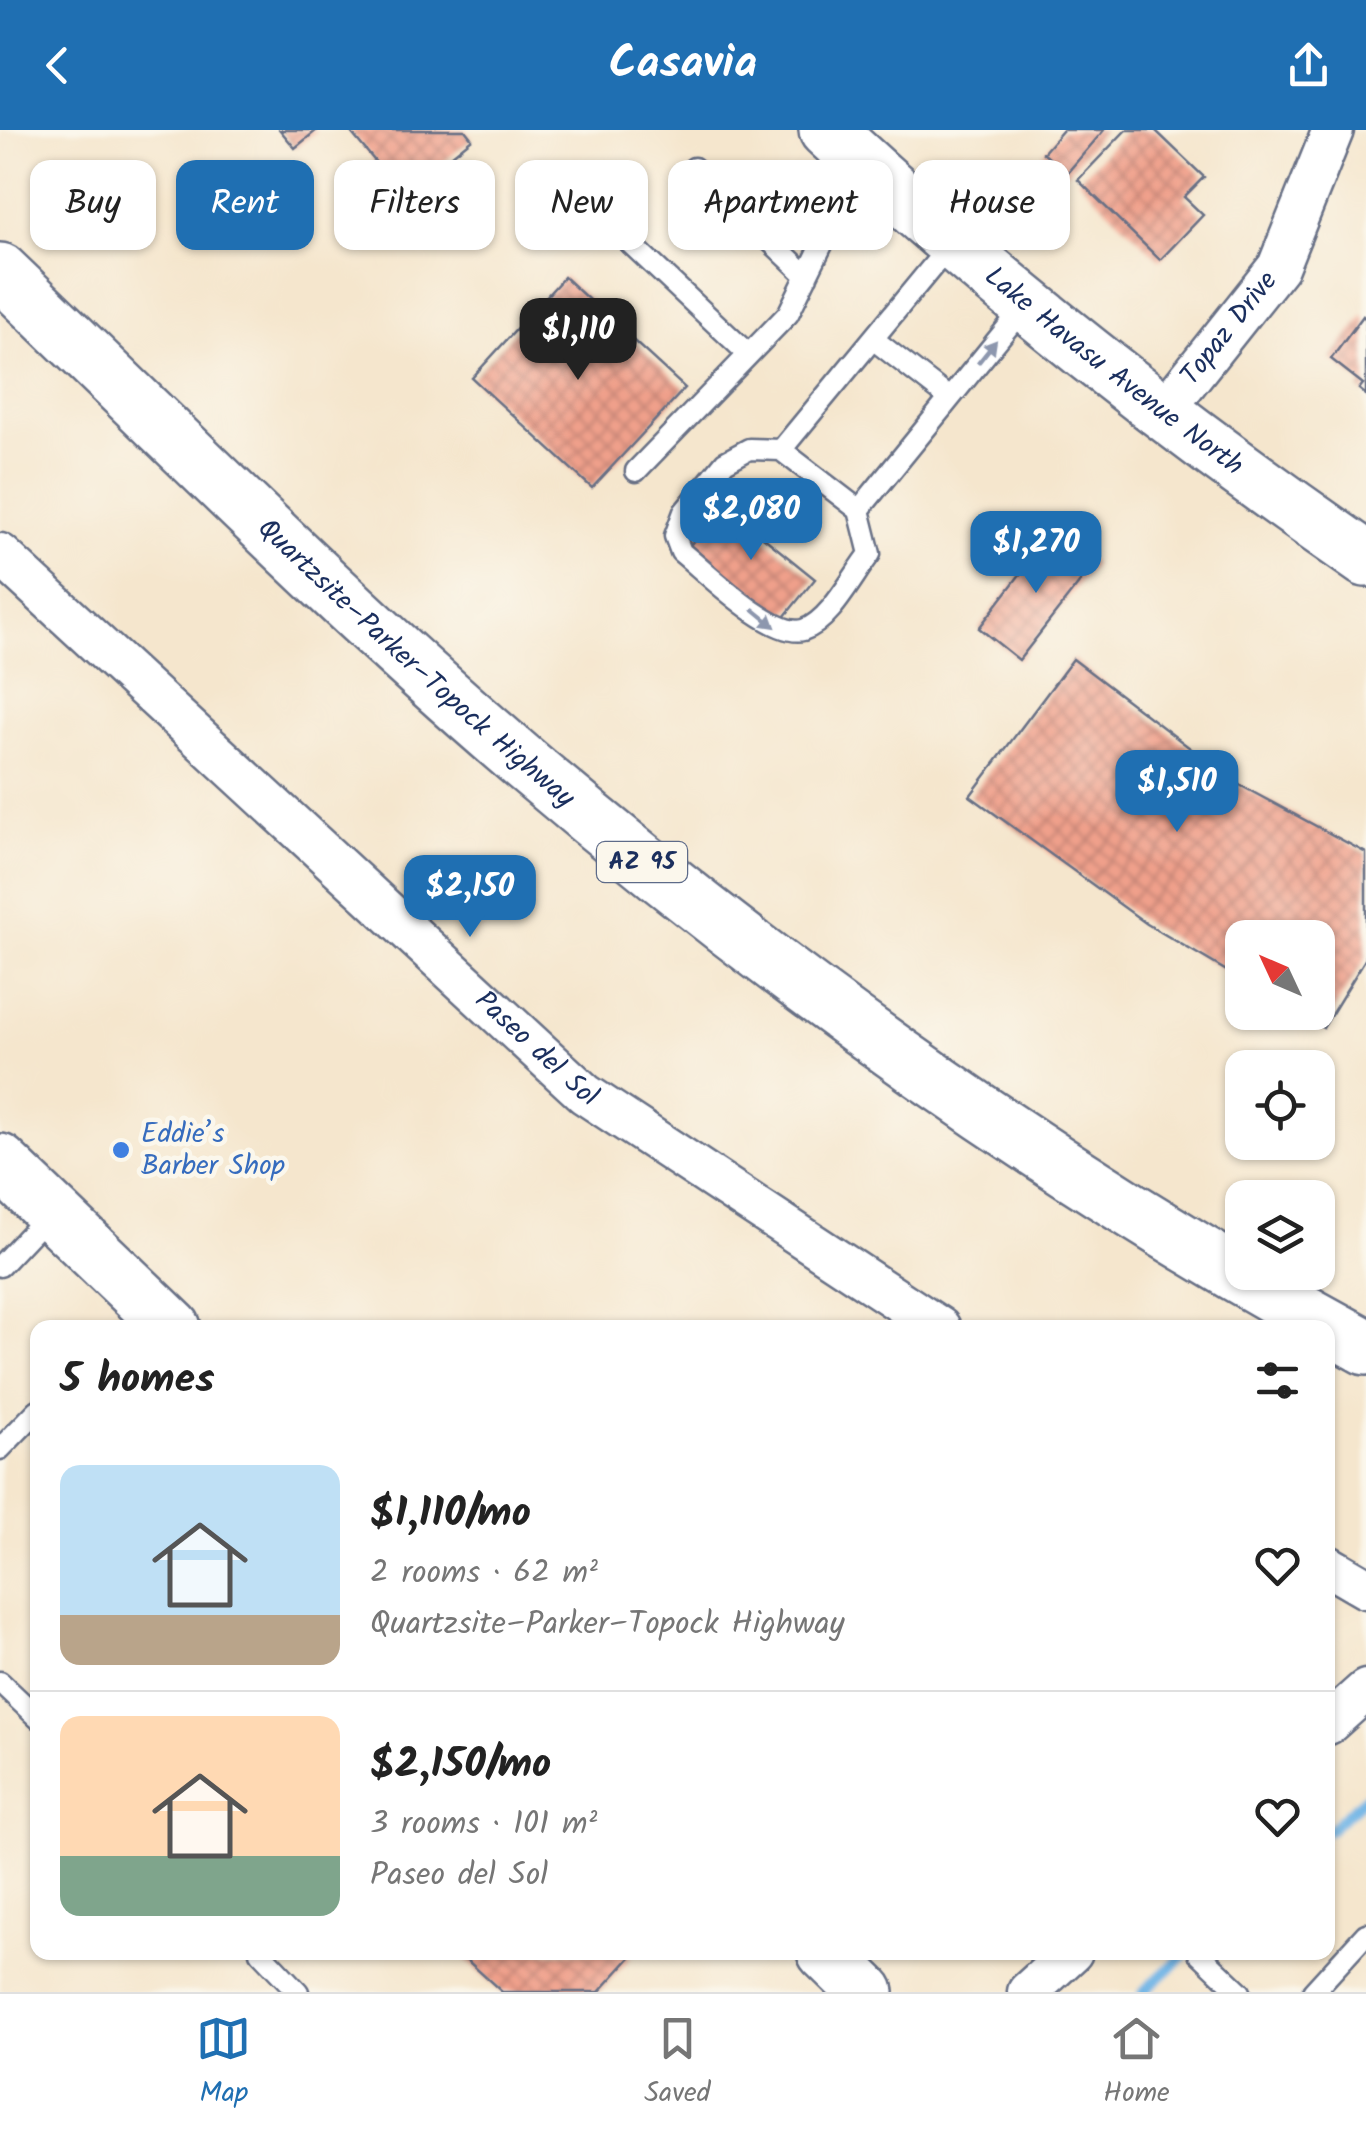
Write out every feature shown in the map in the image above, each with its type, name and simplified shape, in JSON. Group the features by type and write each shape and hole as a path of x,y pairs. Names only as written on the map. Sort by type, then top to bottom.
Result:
{"main road":[{"name":"Lake Havasu Avenue North","path":"844,142 913,206"},
{"name":"Lake Havasu Avenue North","path":"961,250 1162,413 1366,559"},
{"name":"Quartzsite–Parker–Topock Highway","path":"0,271 400,652 646,865 774,965 1026,1143 1179,1240 1319,1320"},
{"path":"0,1162 165,1320"},
{"name":"Quartzsite–Parker–Topock Highway","path":"1335,1329 1366,1347"},
{"path":"833,1960 866,1992"}],"street":[{"name":"Topaz Drive","path":"1162,413 1278,267 1334,130"},
{"name":"Paseo del Sol","path":"0,554 585,1094 928,1320"},
{"path":"1335,1570 1366,1588"},
{"path":"1335,1718 1366,1690"},
{"path":"1028,1992 1063,1960"}],"lane":[{"path":"636,471 788,314 840,210 844,142"},
{"path":"637,250 748,354"},
{"path":"781,250 808,276"},
{"path":"781,450 945,250"},
{"path":"859,510 1025,305"},
{"path":"873,339 950,398"},
{"path":"750,449 781,450 859,510 870,554 820,618 803,630 778,629 680,552 676,536 684,512 725,462 750,449"},
{"path":"0,1266 51,1212"},
{"path":"0,1449 30,1418"},
{"path":"0,1682 30,1710"},
{"path":"1312,1992 1366,1934"},
{"path":"268,1960 298,1992"},
{"path":"1206,1960 1240,1992"}],"building":[{"path":"280,130 317,130 295,148"},
{"path":"349,130 465,130 472,139 446,160 374,160"},
{"path":"1063,130 1104,130 1070,170 1070,160 1051,160 1043,153"},
{"path":"1126,130 1155,130 1204,177 1184,197 1203,215 1160,260 1078,180"},
{"path":"564,277 685,388 592,488 472,378"},
{"path":"1363,316 1366,395 1359,389 1363,384 1331,359"},
{"path":"722,504 815,579 780,622 688,548"},
{"path":"1055,533 1094,564 1019,660 979,628 1021,573 1014,568 1024,556 1033,563"},
{"path":"1073,659 1236,783 1366,853 1366,958 1335,1008 1335,920 1225,920 1225,970 1147,924 970,796"},
{"path":"467,1960 628,1960 599,1992 502,1992"}],"waterway":[{"path":"1335,1825 1366,1797"},
{"path":"1143,1992 1179,1960"}],"place":[{"name":"Eddie’s Barber Shop","path":"121,1150"}]}
